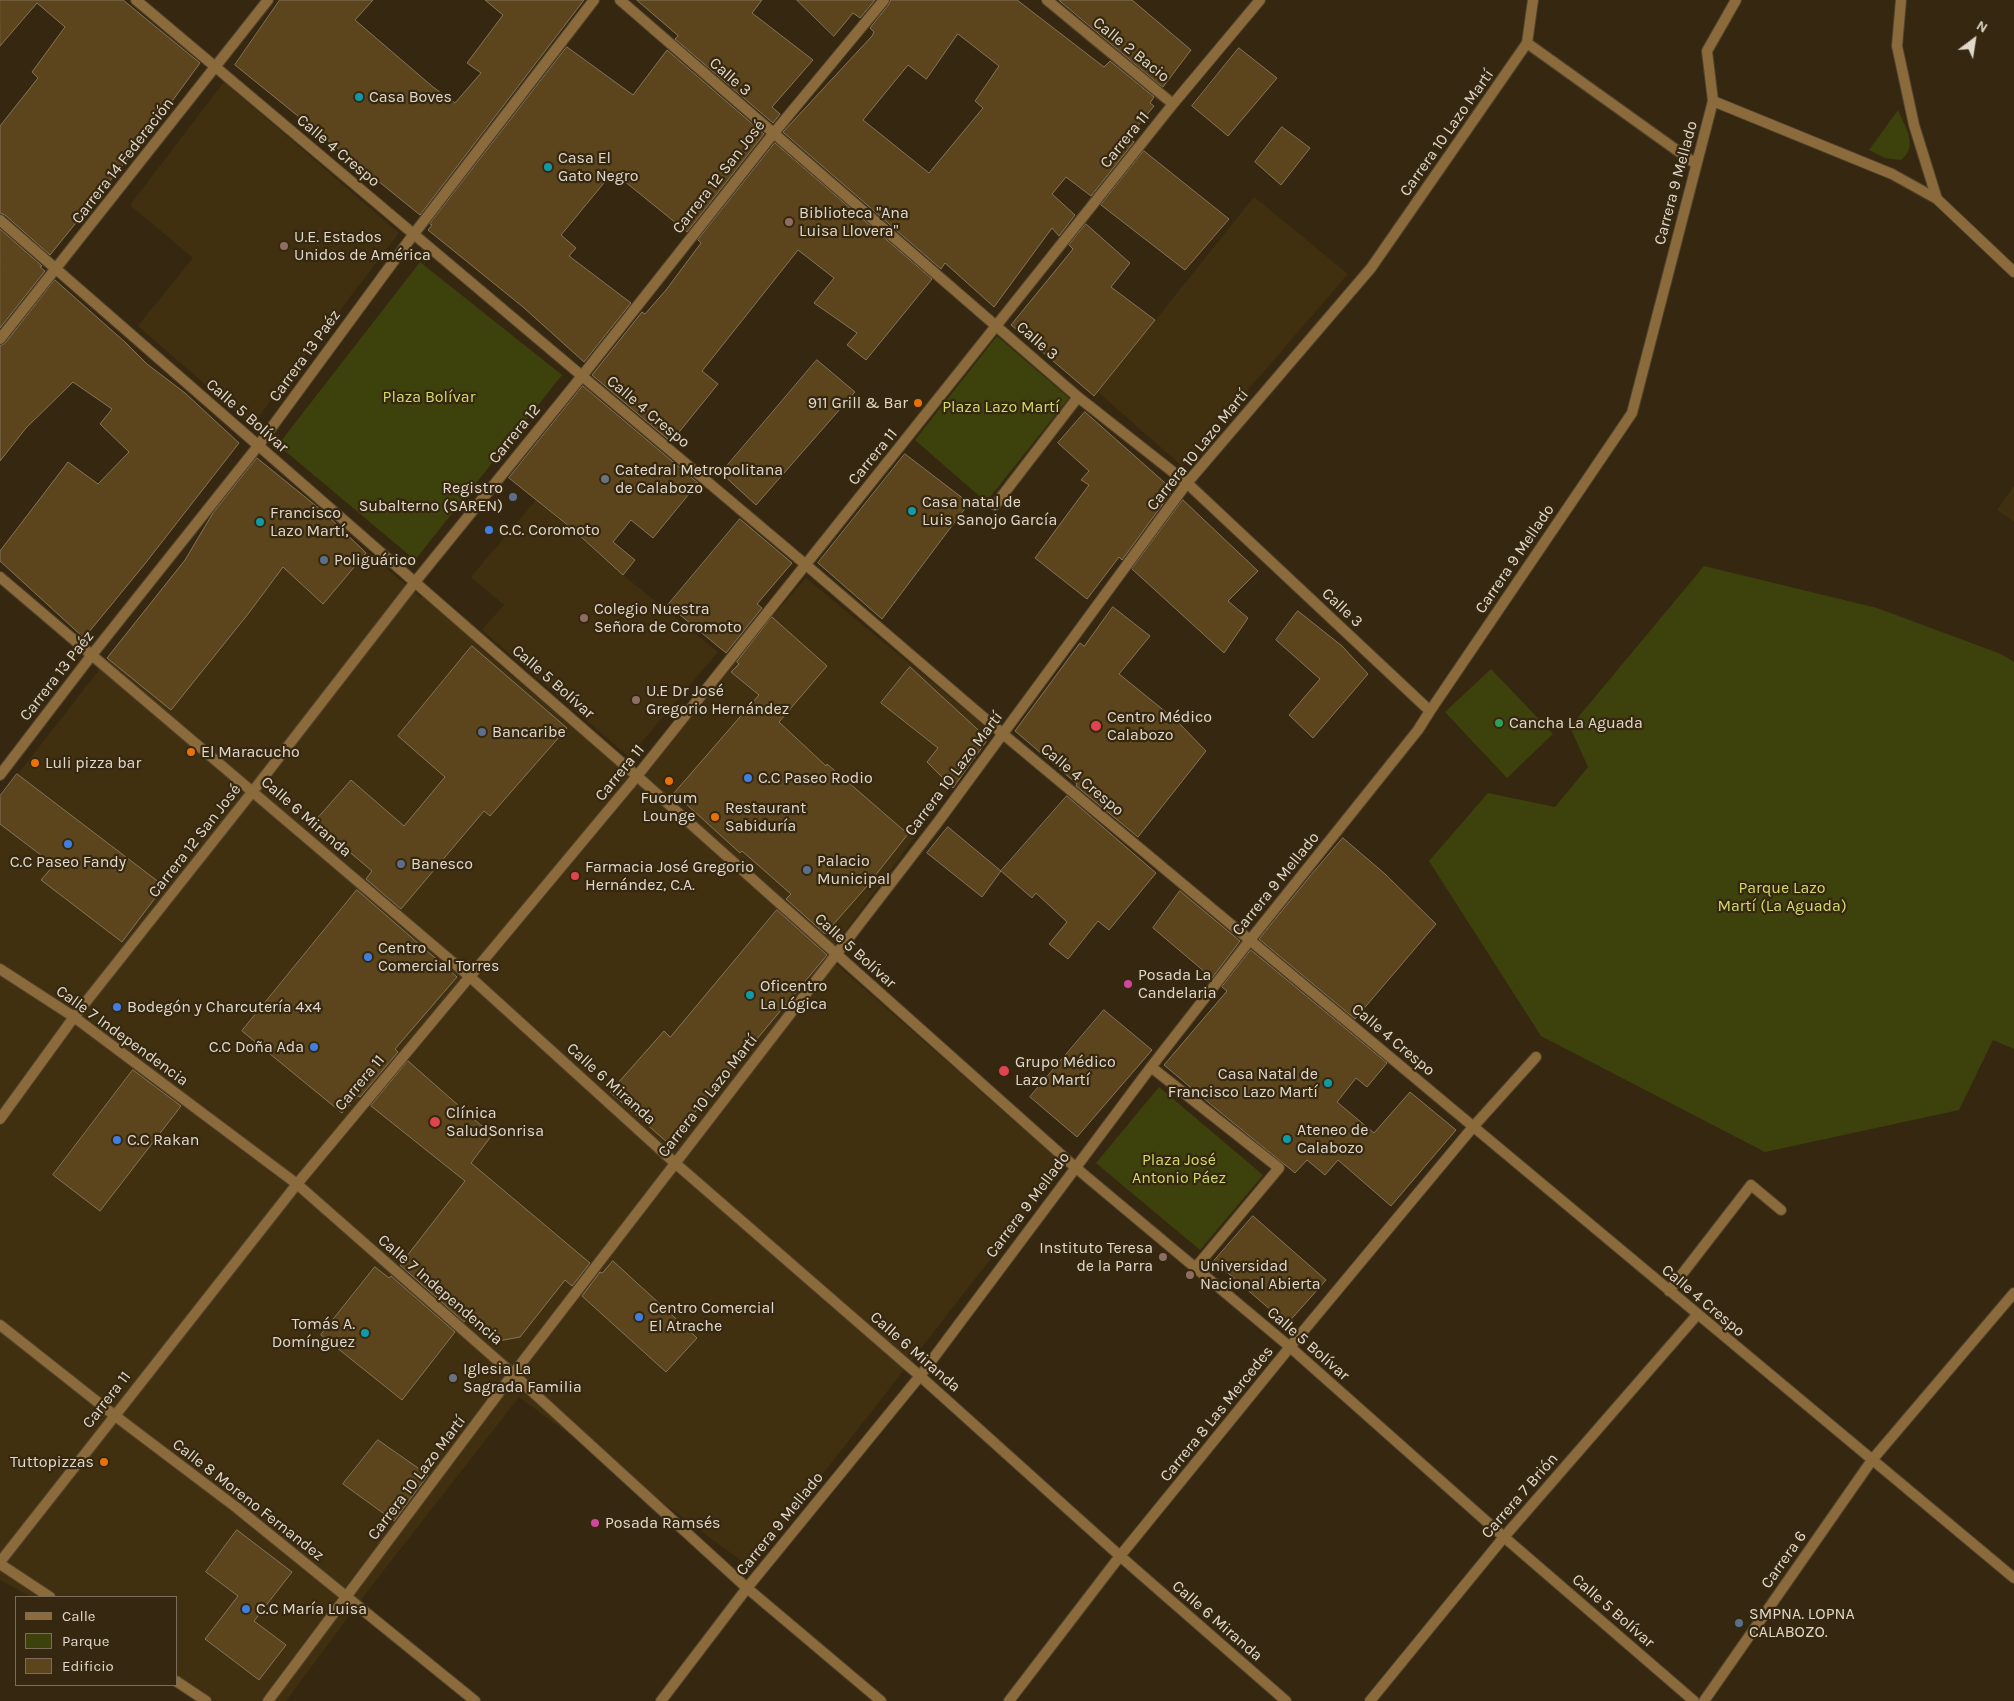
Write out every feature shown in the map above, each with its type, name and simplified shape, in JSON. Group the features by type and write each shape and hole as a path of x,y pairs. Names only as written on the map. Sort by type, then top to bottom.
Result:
{"street":[{"name":"Calle 4 Crespo","path":"136,0 806,564 1003,734 1696,1315 2014,1578"},
{"name":"Carrera 14 Federación","path":"0,339 268,0"},
{"name":"Carrera 13 Paéz","path":"0,774 258,446 413,235 594,0"},
{"name":"Calle 3","path":"620,0 1078,397 1187,484 1430,711"},
{"name":"Carrera 12 San José","path":"582,376 773,134 884,0"},
{"name":"Calle 2 Bacio","path":"1047,0 1173,104"},
{"name":"Carrera 11","path":"0,1563 114,1415 297,1184 637,776 1173,104 1260,0"},
{"name":"Carrera 10 Lazo Martí","path":"268,1701 513,1374 836,955 1003,734 1187,484 1371,268 1527,43 1533,0"},
{"name":"Carrera 9 Mellado","path":"661,1701 747,1588 920,1376 1151,1067 1418,730 1632,413 1713,102 1707,51 1736,0"},
{"path":"1901,0 1897,46 1914,125 1937,199"},
{"path":"1527,43 1696,164"},
{"path":"1713,102 1892,174 1937,199 2014,272"},
{"name":"Calle 5 Bolívar","path":"0,220 637,776 1075,1167 1290,1348 1504,1537 1694,1701"},
{"name":"Carrera 12","path":"415,582 582,376"},
{"path":"996,505 1078,397"},
{"name":"Calle 6 Miranda","path":"0,577 254,791 469,976 675,1163 920,1376 1120,1556 1286,1701"},
{"name":"Carrera 12 San José","path":"0,1119 74,1017 254,791 415,582"},
{"name":"Calle 7 Independencia","path":"0,969 74,1017 297,1184 513,1374 747,1588 881,1701"},
{"name":"Carrera 8 Las Mercedes","path":"1008,1701 1120,1556 1290,1348 1474,1127 1536,1057"},
{"path":"1151,1067 1279,1168 1196,1267"},
{"path":"1669,1291 1751,1185 1781,1210"},
{"name":"Carrera 6","path":"1704,1701 1872,1460 2014,1293"},
{"name":"Carrera 7 Brión","path":"1370,1701 1504,1537 1696,1315"},
{"name":"Calle 8 Moreno Fernandez","path":"0,1325 114,1415 237,1508 475,1701"},
{"path":"0,1563 49,1596"},
{"path":"178,1682 206,1701"}],"shaded area":[{"name":"U.E. Estados Unidos de América","path":"224,82 399,233 252,425 138,326 193,258 130,205"},
{"path":"1254,197 1348,274 1182,466 1098,392"},
{"path":"256,457 421,598 426,592 480,639 476,645 631,777 806,578 992,732 827,956 1064,1165 750,1567 519,1397 363,1597 286,1701 215,1701 178,1680 178,1596 29,1596 0,1580 0,797 185,560 214,512"},
{"path":"2014,486 2014,522 1997,510"},
{"name":"Colegio Nuestra Señora de Coromoto","path":"536,500 623,575 718,652 629,757 482,630 504,605 471,577"}],"green space":[{"path":"1898,110 1907,130 1910,143 1906,155 1901,160 1885,158 1869,150"},
{"name":"Plaza Bolívar","path":"420,262 562,375 415,560 278,445"},
{"name":"Plaza Lazo Martí","path":"997,336 1069,398 986,502 915,440"},
{"name":"Parque Lazo Martí (La Aguada)","path":"1704,566 1877,608 2001,654 2014,662 2014,1049 1993,1040 1959,1110 1765,1152 1541,1036 1429,861 1488,793 1555,807 1588,767 1570,727"},
{"name":"Cancha La Aguada","path":"1491,669 1553,734 1507,778 1445,712"},
{"name":"Plaza José Antonio Páez","path":"1159,1087 1263,1175 1200,1250 1096,1163"}],"building":[{"path":"0,0 123,0 200,63 151,130 50,255 5,215 0,213 0,126 38,78 32,72 65,27 37,3 0,46"},
{"path":"280,0 373,0 355,20 433,87 455,103 481,73 467,63 503,15 485,0 584,0 420,215 235,65"},
{"path":"637,0 762,0 752,13 813,60 772,107 780,114 773,123 675,39 678,36"},
{"path":"797,0 875,0 860,18 853,13 834,36"},
{"path":"891,0 1017,0 1104,67 1110,61 1154,97 1150,103 1154,106 1128,138 1134,142 1091,196 1066,177 1052,194 1075,215 1059,236 1052,228 994,307 945,263 941,269 783,132 872,36 874,32 870,28","holes":["958,34 999,66 975,101 983,108 929,173 863,120 908,65 926,79"]},
{"path":"1059,0 1132,0 1191,50 1163,87"},
{"path":"567,47 633,95 667,50 764,134 687,232 613,172 561,235 576,248 569,256 631,303 584,362 523,307 428,230 432,225 430,224"},
{"path":"1239,48 1277,78 1228,136 1192,106"},
{"path":"1282,127 1310,148 1281,185 1255,162"},
{"path":"775,143 932,279 866,360 847,345 857,333 814,303 834,278 798,250 702,371 718,384 671,442 592,375 642,312 645,314 666,290 701,243 698,240"},
{"path":"1144,151 1229,219 1185,270 1101,205"},
{"path":"1086,224 1130,263 1111,287 1155,320 1094,396 1011,325 1073,249 1069,245"},
{"path":"0,229 42,266 40,267 45,271 0,328"},
{"path":"55,280 147,364 185,393 239,443 144,565 84,638 0,561 0,551 68,462 98,484 129,452 100,424 112,409 73,382 26,428 0,461 0,346 5,343"},
{"path":"817,360 855,392 756,505 721,473"},
{"name":"Catedral Metropolitana de Calabozo","path":"583,386 698,483 653,538 631,520 613,542 635,560 623,575 570,527 509,478"},
{"path":"1085,412 1173,490 1122,560 1119,557 1087,599 1035,558 1089,485 1081,480 1089,471 1058,443"},
{"path":"905,454 969,503 882,619 818,563"},
{"path":"257,458 326,514 366,553 323,604 283,567 171,710 107,658 185,560 213,513"},
{"path":"1183,500 1258,571 1228,601 1248,618 1224,653 1132,569"},
{"path":"740,519 792,563 757,604 762,608 726,653 668,605"},
{"name":"Centro Médico Calabozo","path":"1113,607 1150,636 1119,674 1177,721 1206,751 1138,837 1076,786 1077,784 1015,731 1080,643 1084,646"},
{"path":"1298,611 1342,646 1368,674 1313,738 1289,715 1320,679 1276,640"},
{"path":"772,617 827,666 779,722 826,766 827,764 908,834 867,886 825,934 786,899 791,894 742,851 740,853 674,793 759,695 731,672 739,664 737,662"},
{"path":"472,646 567,728 490,816 484,811 401,909 366,879 372,871 314,822 351,780 404,826 445,777 398,736"},
{"path":"910,667 988,739 953,788 927,762 938,748 881,703"},
{"name":"C.C Paseo Fandy","path":"17,774 164,886 122,942 41,880 54,865 0,824 0,796"},
{"path":"1067,796 1156,873 1109,930 1098,921 1068,959 1049,944 1067,922 1036,893 1032,898 1001,871"},
{"path":"948,827 1001,871 982,897 927,853"},
{"path":"1343,838 1385,874 1436,924 1355,1019 1259,939"},
{"name":"Centro Comercial Torres","path":"357,890 457,977 395,1049 398,1052 360,1097 358,1096 342,1113 242,1031"},
{"path":"1180,891 1240,941 1212,978 1153,928"},
{"name":"Oficentro La Lógica","path":"777,910 827,955 668,1143 610,1092 664,1031 670,1037"},
{"path":"1251,950 1387,1063 1367,1087 1356,1078 1337,1102 1374,1133 1410,1092 1456,1130 1391,1206 1338,1160 1325,1175 1307,1160 1295,1173 1164,1065 1227,991 1222,987"},
{"path":"1104,1010 1152,1050 1077,1137 1030,1097"},
{"path":"408,1061 492,1135 471,1163 590,1263 572,1286 565,1280 520,1337 498,1341 468,1316 464,1322 400,1265 465,1181 371,1106"},
{"name":"C.C Rakan","path":"133,1070 181,1106 100,1211 53,1175"},
{"path":"1253,1216 1326,1280 1287,1324 1214,1261"},
{"name":"Centro Comercial El Atrache","path":"613,1261 697,1338 666,1372 582,1296 600,1272 602,1273"},
{"path":"375,1267 389,1278 391,1276 455,1332 402,1400 321,1335"},
{"path":"378,1440 428,1475 394,1521 343,1484"},
{"name":"C.C María Luisa","path":"237,1530 292,1572 254,1621 286,1645 259,1680 205,1639 238,1596 206,1572"}],"place":[{"name":"Casa Boves","path":"359,97"},
{"name":"Casa El Gato Negro","path":"548,167"},
{"name":"Biblioteca \"Ana Luisa Llovera\"","path":"789,222"},
{"name":"U.E. Estados Unidos de América","path":"284,246"},
{"name":"911 Grill & Bar","path":"918,403"},
{"name":"Catedral Metropolitana de Calabozo","path":"605,479"},
{"name":"Registro Subalterno (SAREN)","path":"513,497"},
{"name":"Casa natal de Luis Sanojo García","path":"912,511"},
{"name":"Francisco Lazo Martí,","path":"260,522"},
{"name":"C.C. Coromoto","path":"489,530"},
{"name":"Poliguárico","path":"324,560"},
{"name":"Colegio Nuestra Señora de Coromoto","path":"584,618"},
{"name":"U.E Dr José Gregorio Hernández","path":"636,700"},
{"name":"Cancha La Aguada","path":"1499,723"},
{"name":"Centro Médico Calabozo","path":"1096,726"},
{"name":"Bancaribe","path":"482,732"},
{"name":"El Maracucho","path":"191,752"},
{"name":"Luli pizza bar","path":"35,763"},
{"name":"C.C Paseo Rodio","path":"748,778"},
{"name":"Fuorum Lounge","path":"669,781"},
{"name":"Restaurant Sabiduría","path":"715,817"},
{"name":"C.C Paseo Fandy","path":"68,844"},
{"name":"Banesco","path":"401,864"},
{"name":"Palacio Municipal","path":"807,870"},
{"name":"Farmacia José Gregorio Hernández, C.A.","path":"575,876"},
{"name":"Centro Comercial Torres","path":"368,957"},
{"name":"Posada La Candelaria","path":"1128,984"},
{"name":"Oficentro La Lógica","path":"750,995"},
{"name":"Bodegón y Charcutería 4x4","path":"117,1007"},
{"name":"C.C Doña Ada","path":"314,1047"},
{"name":"Grupo Médico Lazo Martí","path":"1004,1071"},
{"name":"Casa Natal de Francisco Lazo Martí","path":"1328,1083"},
{"name":"Clínica SaludSonrisa","path":"435,1122"},
{"name":"Ateneo de Calabozo","path":"1287,1139"},
{"name":"C.C Rakan","path":"117,1140"},
{"name":"Instituto Teresa de la Parra","path":"1163,1257"},
{"name":"Universidad Nacional Abierta","path":"1190,1275"},
{"name":"Centro Comercial El Atrache","path":"639,1317"},
{"name":"Tomás A. Domínguez","path":"365,1333"},
{"name":"Iglesia La Sagrada Familia","path":"453,1378"},
{"name":"Tuttopizzas","path":"104,1462"},
{"name":"Posada Ramsés","path":"595,1523"},
{"name":"C.C María Luisa","path":"246,1609"},
{"name":"SMPNA. LOPNA CALABOZO.","path":"1739,1623"}]}
